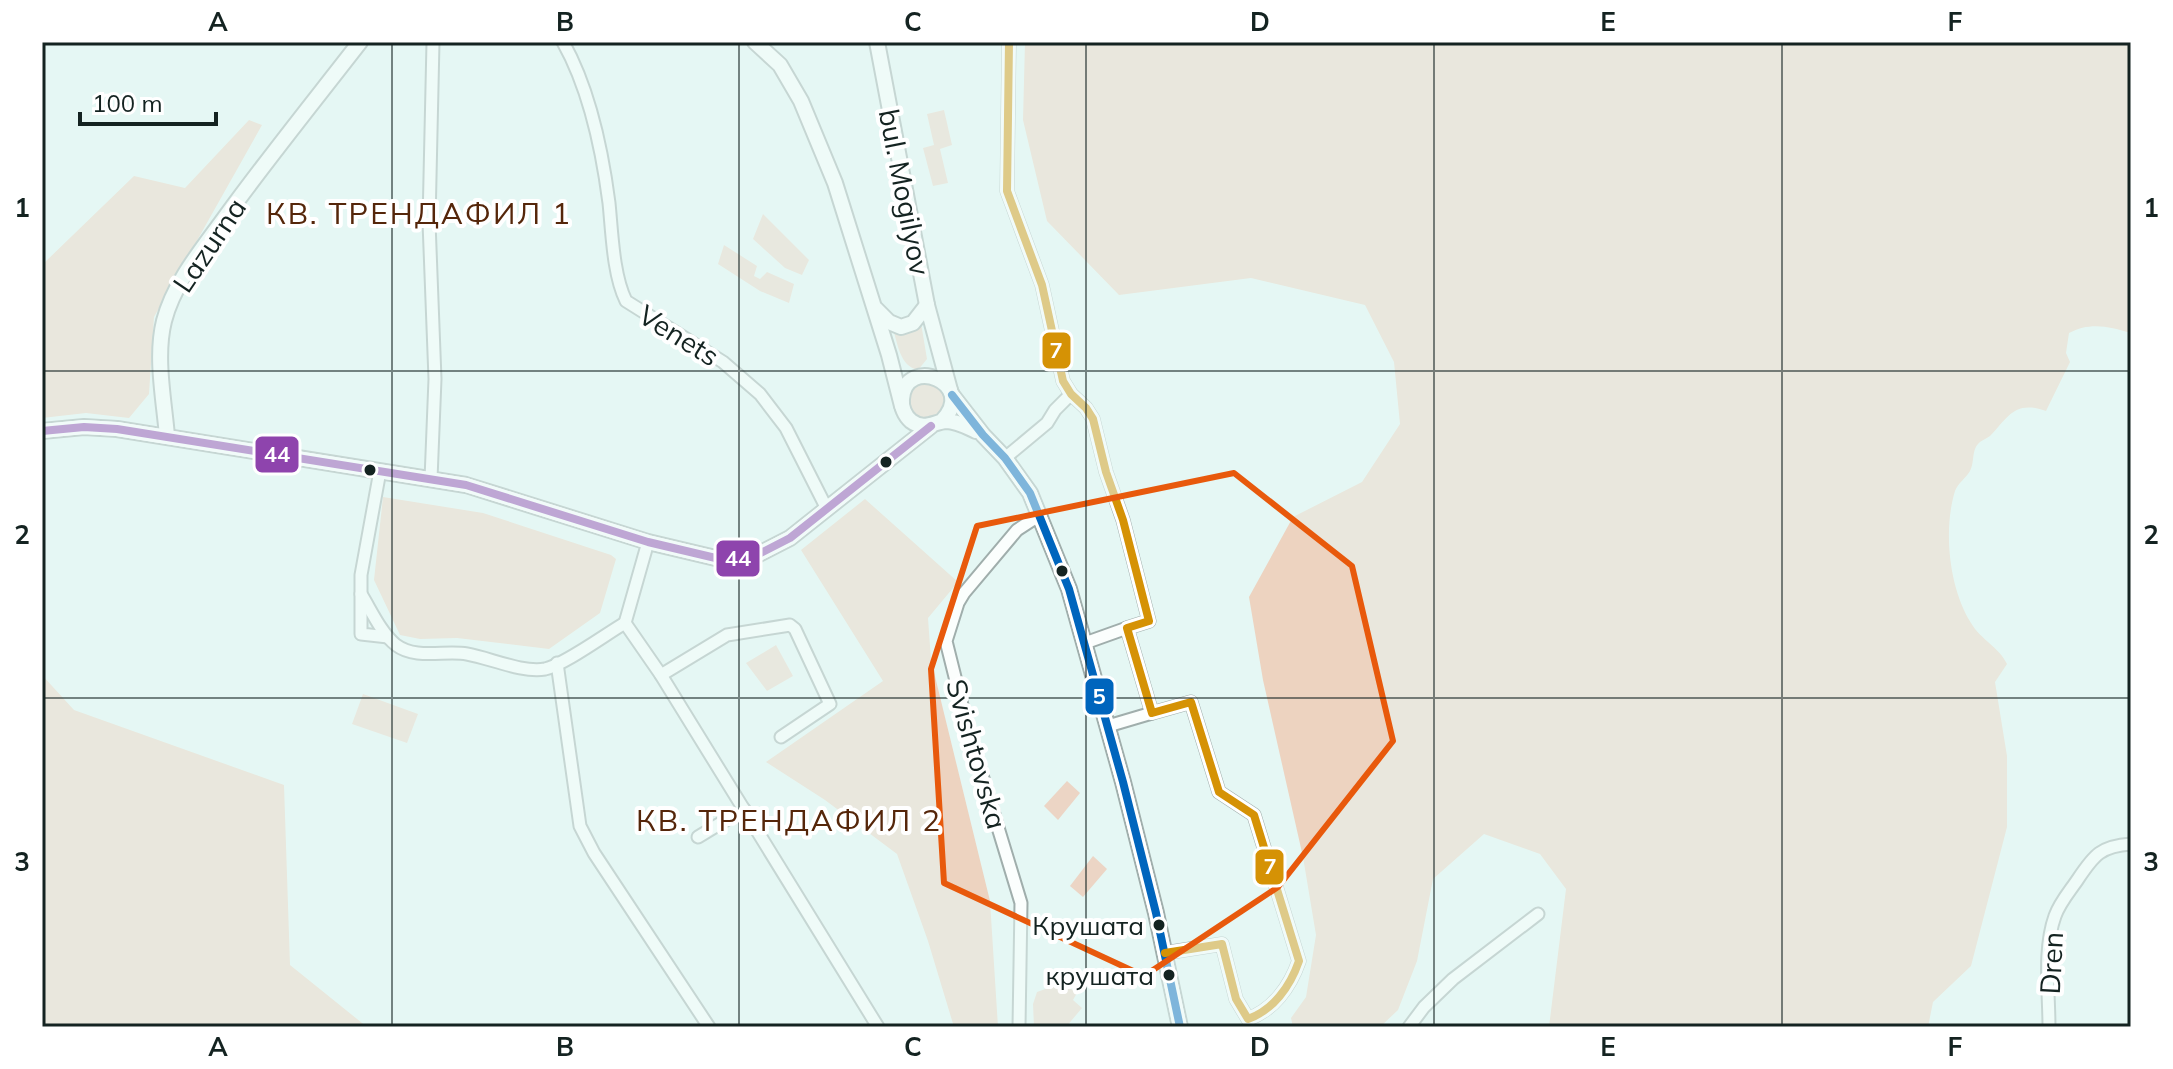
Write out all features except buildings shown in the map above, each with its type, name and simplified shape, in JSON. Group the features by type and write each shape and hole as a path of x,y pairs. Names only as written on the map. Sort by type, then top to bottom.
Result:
{"street":[{"name":"Lazurna","path":"167,436 162,342 164,323 176,293 197,257 256,176 360,42"},
{"path":"431,479 435,379 429,222 433,42"},
{"name":"Venets","path":"563,42 571,55 603,161 615,255 626,301 723,362 760,394 786,428 827,509"},
{"path":"755,42 780,65 801,101 835,183 909,429 901,448"},
{"name":"bul. Mogilyov","path":"877,42 927,305 951,393"},
{"path":"1009,42 1007,191 1042,285 1063,381 1093,419 1149,621 1085,643"},
{"path":"873,306 889,322 901,327 913,323 927,305"},
{"path":"936,341 934,358 905,389 903,410 916,424 958,423 983,435"},
{"path":"889,355 919,377 940,379 1005,458 1030,493 1040,515 1069,589 1108,726 1165,953 1180,1027"},
{"path":"42,431 84,427 167,436 466,485 648,542 724,560 753,557 790,538 901,448 937,423 950,411 951,393"},
{"path":"1005,458 1047,423 1071,394"},
{"path":"380,471 361,575 361,634 388,637"},
{"name":"Svishtovska","path":"1019,1027 1021,903 968,729 946,641 964,593 1017,530 1040,515"},
{"path":"361,594 397,646 428,654 468,654 508,665 542,669 625,623 648,542"},
{"path":"625,623 661,675 878,1027"},
{"path":"661,675 727,635 790,625 795,629 830,704 781,737"},
{"path":"1127,628 1152,713"},
{"path":"557,663 580,826 594,853 709,1027"},
{"path":"1108,726 1191,702 1219,792 1254,815 1299,961 1270,1009 1252,1023 1236,999 1222,944 1165,953"},
{"path":"698,837 744,809"},
{"name":"Dren","path":"2049,1027 2049,948 2054,918 2090,860 2099,851 2131,844"},
{"path":"1413,1026 1424,1007 1453,979 1538,914"},
{"path":"1171,1027 1175,1009"}],"highlighted area":[{"path":"1234,473 1352,566 1393,741 1278,887 1144,976 944,883 931,669 977,526"}],"shaded area":[{"path":"1025,42 2131,42 2131,333 2099,326 2084,327 2069,333 2066,353 2070,362 2046,411 2027,407 2020,409 1980,442 1975,448 1970,471 1958,485 1951,506 1950,558 1958,593 1975,629 2007,664 1995,682 2007,756 2007,827 1971,966 1933,1002 1928,1027 1549,1027 1566,889 1540,854 1484,834 1433,879 1417,961 1398,1010 1380,1027 1293,1027 1291,1018 1306,997 1316,935 1303,857 1263,680 1249,597 1293,517 1362,482 1400,424 1394,362 1365,305 1251,278 1119,295 1047,221 1023,120"},
{"path":"944,110 952,145 940,149 948,183 933,186 923,148 934,145 927,114"},
{"path":"249,120 262,125 154,317 149,394 129,418 86,413 42,418 42,265 134,176 185,188"},
{"path":"763,214 809,260 802,275 785,268 753,239"},
{"path":"724,245 757,266 754,276 760,279 767,272 794,284 789,303 760,291 718,264"},
{"path":"921,323 927,359 918,370 903,359 893,329"},
{"path":"927,381 940,387 946,400 940,413 927,419 914,413 908,400 914,387"},
{"path":"383,497 483,513 611,555 616,559 600,613 549,649 400,635 374,580"},
{"path":"865,499 958,582 928,618 931,660 990,901 998,1027 954,1027 897,854 825,800 766,762 883,681 801,550"},
{"path":"776,645 793,676 767,691 746,663"},
{"path":"42,675 74,710 284,785 290,965 367,1027 42,1027"},
{"path":"363,694 418,714 407,743 352,724"},
{"path":"1067,781 1080,793 1058,820 1044,806"},
{"path":"1093,856 1107,869 1083,897 1070,886"},
{"path":"1062,983 1077,993 1073,1000 1082,1008 1066,1027 1034,1027 1033,1004 1037,992"}],"transit line":[{"name":"7","path":"1009,42 1007,191 1042,285 1063,381 1093,419 1106,472 1123,520 1149,621 1127,628 1152,713 1191,702 1219,792 1254,815 1299,961 1280,996 1265,1010 1248,1019 1236,999 1222,944 1165,953"},
{"name":"5","path":"952,395 1030,493 1069,589 1123,782 1156,913 1180,1027"},
{"name":"44","path":"42,431 84,427 117,429 466,485 648,542 724,560 753,557 790,538 931,426"}],"place":[{"name":"Крушата","path":"1159,925"},
{"name":"крушата","path":"1169,975"}],"district":[{"name":"КВ. ТРЕНДАФИЛ 1","path":"419,213"},
{"name":"КВ. ТРЕНДАФИЛ 2","path":"789,820"}]}
